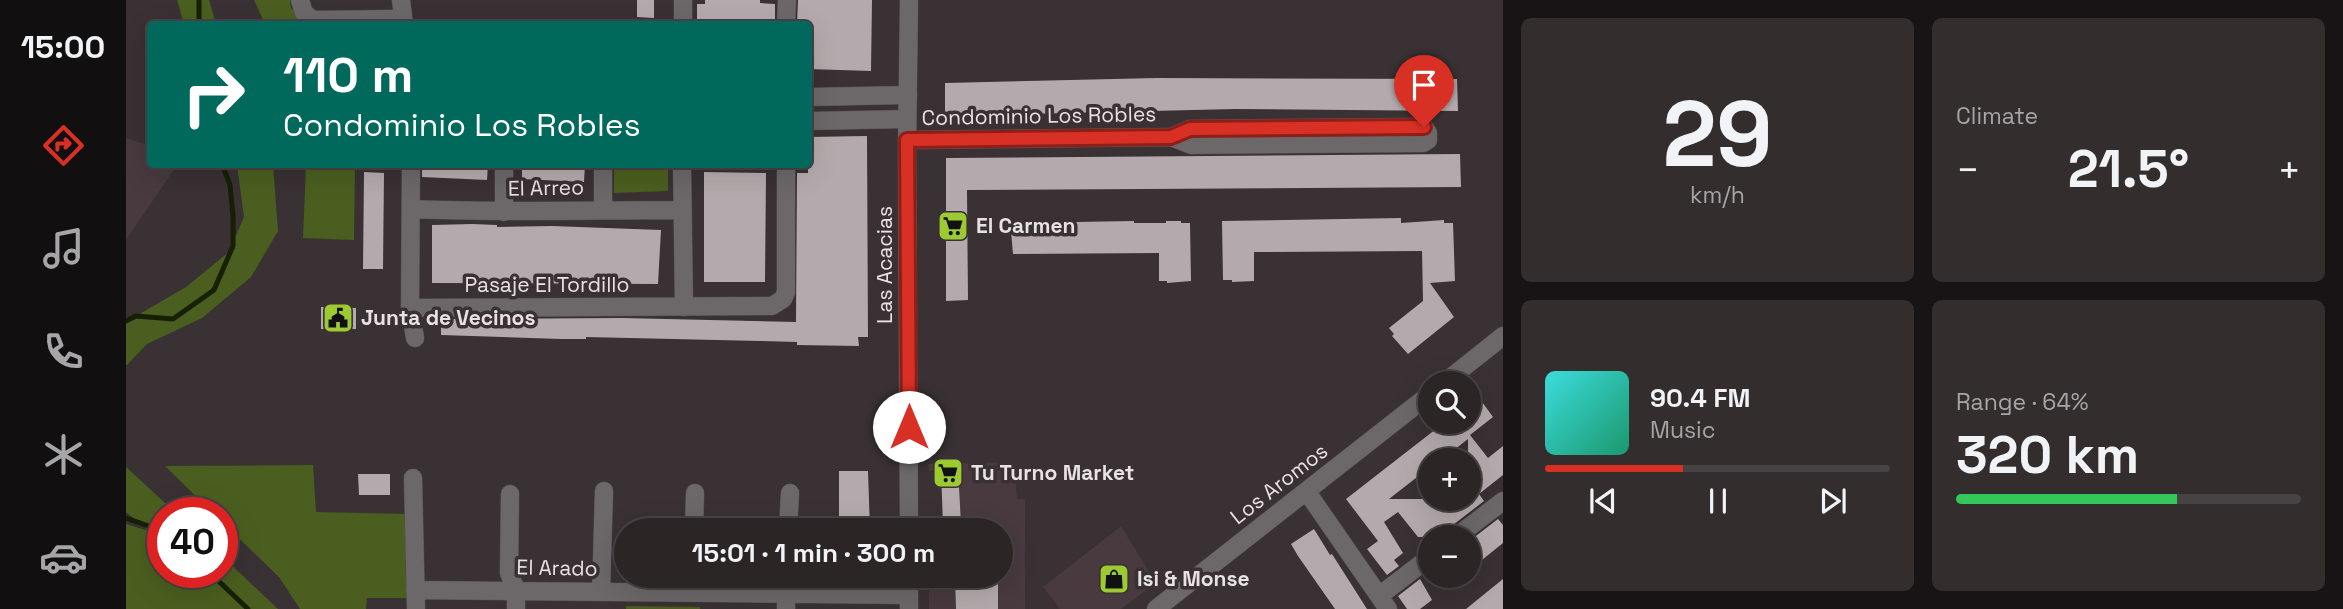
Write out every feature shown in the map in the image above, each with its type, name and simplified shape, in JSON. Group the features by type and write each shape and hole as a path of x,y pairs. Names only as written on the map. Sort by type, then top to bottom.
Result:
{"street":[{"path":"300,0 304,13 313,20 395,21"},
{"path":"401,0 402,21"},
{"path":"683,0 683,21"},
{"path":"786,21 787,0"},
{"name":"Las Acacias","path":"909,0 909,518"},
{"path":"812,97 908,94"},
{"path":"812,121 907,119"},
{"name":"Condominio Los Robles","path":"907,140 1171,137 1190,129 1424,127 1429,133 1428,140 1423,143 1191,145 1171,137"},
{"path":"411,168 410,308 415,338"},
{"path":"504,168 504,212"},
{"path":"603,168 603,209"},
{"path":"682,168 684,307"},
{"name":"Pasaje El Tordillo","path":"410,308 772,306 783,299 786,292 786,168"},
{"name":"El Arreo","path":"411,209 504,212 682,210"},
{"path":"1459,371 1503,336"},
{"name":"Los Aromos","path":"1156,609 1418,404"},
{"path":"413,478 416,609"},
{"path":"604,491 608,598"},
{"path":"1307,492 1383,602 1418,568"},
{"path":"694,518 695,493"},
{"path":"789,518 790,493"},
{"path":"510,494 509,573 516,590 516,609"},
{"path":"1471,525 1503,501"},
{"name":"El Arado","path":"415,590 516,590 608,598 668,588"},
{"name":"El Arado","path":"734,588 909,602"}],"shaded area":[{"path":"126,138 147,145 147,168 175,168 126,240"},
{"path":"1014,462 1017,499 1025,499 1025,609 929,609 929,588 1013,588 1013,518 943,518 941,470 929,471 928,464"},
{"path":"1121,526 1156,583 1121,609 1060,609 1043,587"}],"green space":[{"path":"177,0 209,0 215,21 183,21"},
{"path":"254,0 290,0 291,8 305,21 264,21"},
{"path":"237,168 273,168 278,231 251,277 202,318 147,344 126,366 126,322 186,287 229,252 244,217"},
{"path":"306,168 355,168 354,240 303,238"},
{"path":"614,168 668,168 668,191 614,193"},
{"path":"313,465 316,512 406,514 410,598 367,598 366,609 300,609 279,577 238,537 238,497 197,497 165,466"},
{"path":"126,467 159,497 147,497 147,529 126,512"},
{"path":"126,524 147,530 147,588 238,588 238,571 278,609 126,609"},
{"path":"626,606 700,607 700,609 626,609"}],"building":[{"path":"637,0 654,0 654,18 637,17"},
{"path":"705,0 760,0 760,3 775,4 775,21 697,21 697,4 705,4"},
{"path":"798,0 872,0 871,71 812,69 812,21 797,21"},
{"path":"1157,78 1457,79 1458,111 1235,109 945,116 945,83"},
{"path":"867,136 868,337 858,337 859,346 797,345 797,342 760,341 441,335 441,319 622,318 796,322 797,173 808,173 808,168 812,168 812,137"},
{"path":"1460,154 1461,187 967,190 968,300 946,301 946,158"},
{"path":"422,168 488,168 487,180 422,177"},
{"path":"522,168 585,168 584,182 522,179"},
{"path":"364,172 384,173 383,269 363,269"},
{"path":"704,172 766,173 765,282 704,282"},
{"path":"1401,218 1401,223 1444,220 1444,223 1453,223 1455,281 1430,283 1454,317 1408,354 1392,336 1394,334 1389,328 1423,301 1422,251 1254,252 1254,281 1223,280 1222,221"},
{"path":"1013,223 1190,223 1191,281 1159,281 1159,253 1013,254"},
{"path":"472,224 497,227 661,230 658,284 432,283 432,225"},
{"name":"Junta de Vecinos","path":"321,307 356,308 356,329 321,329"},
{"path":"1481,400 1493,417 1481,426"},
{"path":"1430,434 1471,434 1480,448 1468,448 1468,439 1456,448 1418,448 1418,476 1389,499 1418,499 1418,511 1471,511 1453,525 1418,525 1418,537 1398,512 1384,522 1403,553 1394,560 1399,566 1387,575 1367,549 1378,541 1346,499"},
{"path":"1503,446 1503,475 1481,492 1481,449 1488,458"},
{"path":"941,469 958,469 961,518 943,518"},
{"path":"839,471 868,471 870,518 839,518"},
{"path":"358,474 390,474 390,495 359,495"},
{"path":"1498,519 1503,525 1503,543 1481,561 1481,532"},
{"path":"1314,529 1367,609 1335,609 1298,556 1291,544"},
{"path":"1503,579 1503,609 1466,609"},
{"path":"1418,581 1418,588 1425,588 1432,600 1420,609 1407,609 1398,596"},
{"path":"955,588 998,588 998,609 956,609"}],"waterway":[{"path":"199,0 199,21"},
{"path":"126,321 136,316 173,319 214,290 233,246 230,185 224,168"},
{"path":"126,518 147,525"},
{"path":"226,588 248,609"}],"place":[{"name":"El Carmen","path":"953,226"},
{"name":"Junta de Vecinos","path":"338,318"},
{"name":"Tu Turno Market","path":"948,473"},
{"name":"Isi & Monse","path":"1114,579"}],"route":[{"path":"909,427 907,140 1171,137 1190,129 1424,127"}]}
